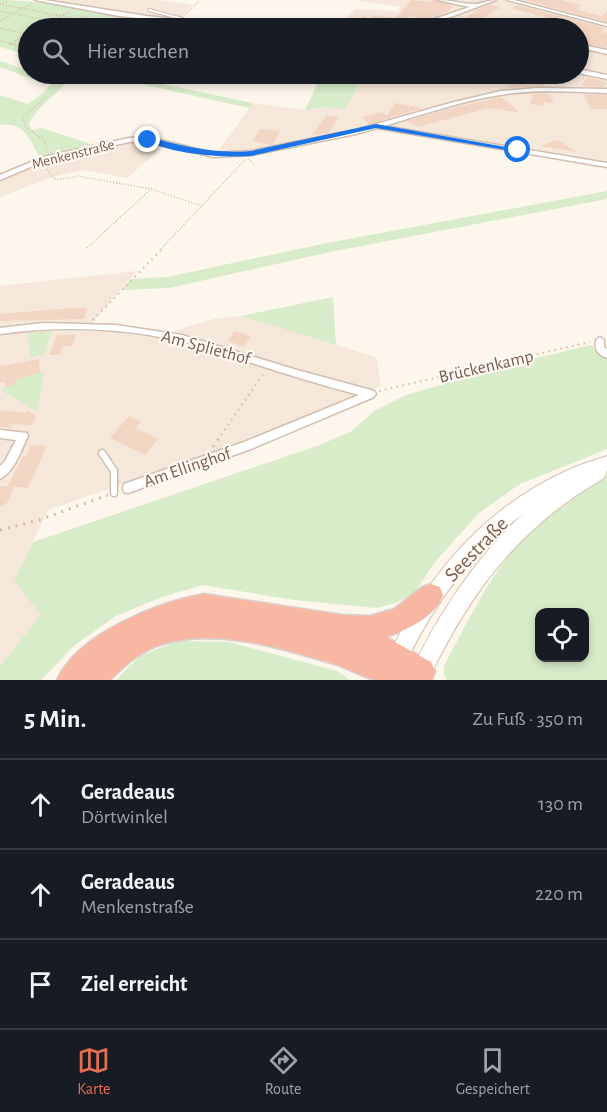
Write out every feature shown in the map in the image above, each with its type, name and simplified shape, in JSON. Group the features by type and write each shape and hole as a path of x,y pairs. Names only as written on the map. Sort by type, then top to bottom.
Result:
{"highway":[{"path":"71,680 115,639 133,627 182,610 204,607 342,628 370,629 401,619 431,596"},
{"path":"91,680 124,651 145,639 187,625 215,624 251,629 346,652 406,674"},
{"path":"342,628 406,674"}],"main road":[{"name":"Seestraße","path":"406,674 431,596 482,538 520,505 565,479 607,463"},
{"name":"Seestraße","path":"406,674 497,551 535,513 553,499 607,468"}],"street":[{"path":"37,0 92,11 171,18"},
{"path":"440,0 474,6"},
{"path":"447,18 494,0"},
{"path":"509,0 580,18"},
{"path":"589,20 607,25"},
{"path":"589,48 607,52"},
{"path":"589,73 607,77"},
{"name":"Menkenstraße","path":"0,177 41,160 141,139 162,142 201,153 249,154 376,126 456,103 501,93 537,90 607,91"},
{"path":"376,126 607,165"},
{"name":"Am Spliethof","path":"0,331 17,328 86,327 150,332 184,338 269,366 371,394"},
{"path":"590,342 604,339"},
{"path":"604,339 599,348 607,354"},
{"name":"Am Ellinghof","path":"128,488 301,425 371,394"},
{"path":"0,434 23,436 9,464 0,474"}],"lane":[{"path":"149,10 178,18"},
{"path":"102,453 111,460 116,476 114,493"}],"path":[{"path":"0,4 8,0"},
{"path":"0,21 37,0"},
{"path":"183,18 200,0"},
{"path":"0,4 71,18"},
{"path":"44,13 51,9"},
{"path":"0,11 37,18"},
{"path":"58,18 69,12"},
{"path":"84,18 87,16"},
{"path":"0,27 18,32"},
{"path":"10,44 18,40"},
{"path":"0,41 18,46"},
{"path":"46,97 23,118 26,127 45,141 48,150 41,160 56,180 78,176 150,189 203,206"},
{"path":"86,327 203,206 249,154"},
{"path":"87,248 150,189"},
{"name":"Brückenkamp","path":"371,394 590,342"},
{"path":"202,462 269,366"},
{"path":"0,530 39,520 114,493"}],"shaded area":[{"path":"43,0 159,0 192,5 181,18 160,18"},
{"path":"354,0 607,0 607,163 375,125 251,152 217,153 253,103 305,110 326,107 344,110 360,84 589,84 589,18 346,18 355,9 397,11 401,7"},
{"path":"146,141 165,145 127,178 84,170 52,177 0,197 0,179 46,160 129,142"},
{"path":"137,271 91,324 171,332 213,319 241,316 376,357 381,386 299,422 48,510 14,581 42,615 0,666 0,286"}],"green space":[{"path":"0,0 78,9 125,18 18,18 18,52 0,47"},
{"path":"0,61 18,67 18,74 0,67"},
{"path":"51,84 64,84 33,117 29,124 32,130 42,128 94,145 53,155 38,155 19,128 0,125 0,95 28,104"},
{"path":"141,84 163,84 253,103 249,108"},
{"path":"317,84 360,84 344,110 326,107 305,110"},
{"path":"607,191 607,199 330,252 169,288 121,290 131,279 167,277 327,243"},
{"path":"333,297 336,345 241,316"},
{"path":"52,331 44,354 30,358 28,333"},
{"path":"591,345 599,355 607,358 607,449 520,484 479,513 435,562 415,592 396,603 376,608 294,600 203,585 162,597 116,616 75,645 41,680 0,680 0,666 41,615 14,581 33,542 317,446 352,431 374,411 406,395 524,361"},
{"path":"44,374 37,411 2,391 5,387 16,384 17,379"},
{"path":"607,476 607,680 447,680 444,675 444,666 500,568 527,532 573,495"},
{"path":"178,641 229,642 337,671 350,680 116,680 140,656"}],"building":[{"path":"411,0 431,2 435,0 453,6 448,12 429,18 409,16 396,18"},
{"path":"524,0 561,0 581,5 576,9 581,11 601,16 607,11 607,22"},
{"path":"490,5 500,7 484,18 465,18 476,10"},
{"path":"517,5 567,18 546,18 512,9"},
{"path":"374,16 396,18 371,18"},
{"path":"589,24 605,28 601,32 607,33 607,48 589,44"},
{"path":"589,78 606,82 604,87 581,86 589,84"},
{"path":"505,84 544,84 545,86 509,88"},
{"path":"533,94 549,94 554,103 544,102 543,106 530,104"},
{"path":"583,94 607,95 607,109 591,109"},
{"path":"501,97 521,113 489,108 418,127 407,121 457,107"},
{"path":"395,103 423,108 369,124 361,117 382,112 387,116"},
{"path":"327,115 340,117 328,133 312,135"},
{"path":"260,129 280,131 272,145 252,141"},
{"path":"560,141 576,152 540,146"},
{"path":"88,308 84,319 0,321 0,314"},
{"path":"234,331 251,336 244,347 228,341"},
{"path":"57,335 76,335 72,346 63,346 60,355 49,355"},
{"path":"39,359 40,373 17,379 16,384 5,387 5,382 0,383 0,366"},
{"path":"0,410 26,413 27,411 36,416 32,425 13,424 11,428 0,427"},
{"path":"129,416 141,422 136,428 158,439 145,455 110,438"},
{"path":"31,445 47,446 28,488 8,486 23,456 26,456"},
{"path":"0,486 14,487 7,503 0,507"}],"route":[{"path":"148,140 201,153 231,155 251,153 376,126 518,150"}]}
